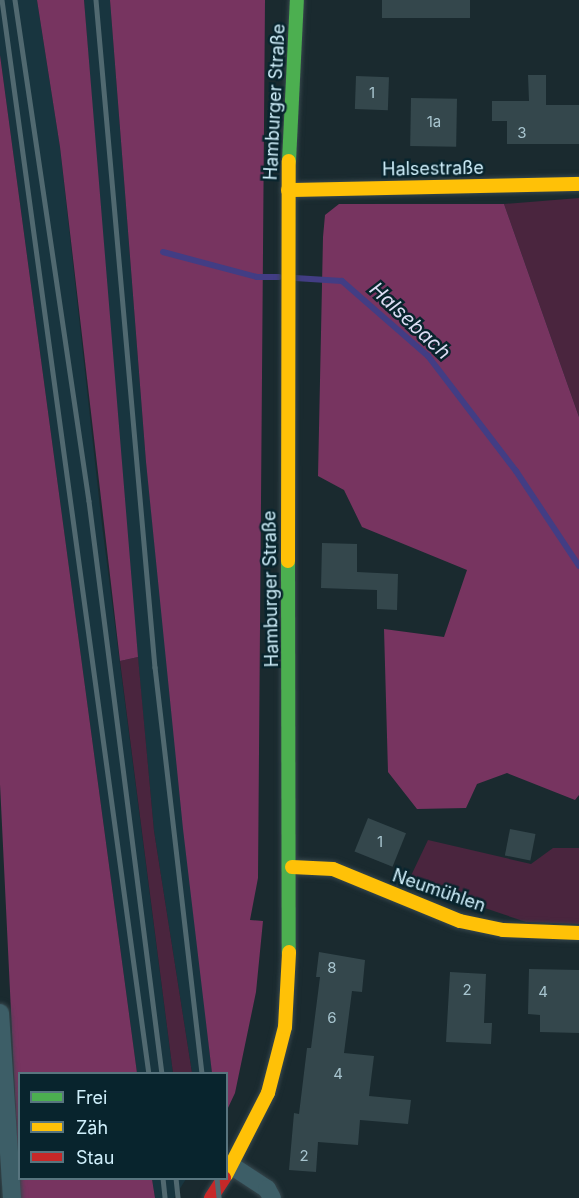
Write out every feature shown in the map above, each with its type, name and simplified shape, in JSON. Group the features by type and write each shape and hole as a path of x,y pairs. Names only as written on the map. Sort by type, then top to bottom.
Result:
{"main road":[{"name":"Hamburger Straße","path":"228,1173 268,1093 283,1036 289,982 292,867 288,190 297,0"},
{"name":"Halsestraße","path":"288,190 579,184"},
{"name":"Neumühlen","path":"292,867 333,869 460,921 503,930 579,933"},
{"name":"Hamburger Straße","path":"212,1198 224,1180"}],"street":[{"path":"0,1013 12,1198"},
{"path":"228,1173 267,1189 272,1198"}],"shaded area":[{"path":"0,0 37,0 60,147 102,525 173,1072 137,1072 0,55"},
{"path":"37,0 84,0 138,657 120,661 60,147"},
{"path":"84,0 110,0 146,462 212,1072 192,1072 154,831 120,468"},
{"path":"110,0 265,0 258,878 250,920 263,921 256,992 235,1093 228,1108 228,1072 212,1072 183,829 146,462"},
{"path":"0,55 137,1072 18,1072 18,1157 0,784"},
{"path":"579,198 579,417 504,204"},
{"path":"339,204 504,204 579,417 579,795 575,800 507,773 477,784 466,808 417,809 388,772 384,629 444,637 467,570 362,527 344,490 318,476 323,237 325,215"},
{"path":"138,657 154,831 192,1072 173,1072 120,661"},
{"path":"428,840 531,864 553,848 579,848 579,924 526,922 408,882"},
{"path":"19,1180 152,1180 155,1198 20,1198"},
{"path":"152,1180 185,1180 174,1198 155,1198"}],"building":[{"path":"382,0 470,0 470,18 382,18"},
{"path":"528,75 546,75 546,105 579,105 579,144 507,144 507,121 492,121 492,101 529,101"},
{"path":"356,76 389,77 388,110 355,109"},
{"path":"411,98 457,99 456,147 410,146"},
{"path":"322,543 357,544 357,572 398,574 397,610 377,609 377,590 321,588"},
{"path":"368,818 406,833 393,867 355,851"},
{"path":"510,829 536,834 530,860 505,856"},
{"path":"319,952 365,960 362,992 352,991 344,1053 374,1056 369,1096 411,1100 408,1124 360,1120 358,1145 318,1142 316,1172 289,1170 294,1113 299,1114 307,1048 311,1048 320,977 316,977"},
{"path":"529,969 579,970 579,1033 540,1032 540,1015 528,1014"},
{"path":"450,972 486,974 484,1023 492,1023 491,1044 446,1042"}],"waterway":[{"name":"Halsebach","path":"163,252 257,277 279,277"},
{"name":"Halsebach","path":"295,278 342,281 428,356 516,471 579,566"}],"railway":[{"path":"2,0 149,1072"},
{"path":"15,0 89,501 162,1072"},
{"path":"96,0 155,667 202,1072"},
{"path":"163,1180 165,1198"},
{"path":"176,1180 178,1198"},
{"path":"217,1180 219,1198"}],"traffic: fast":[{"path":"289,161 297,0"},
{"path":"288,561 289,952"}],"traffic: slow":[{"path":"288,561 289,161"},
{"path":"288,190 579,184"},
{"path":"292,867 333,869 460,921 503,930 579,933"},
{"path":"228,1171 268,1093 285,1027 289,952"}],"traffic: jam":[{"path":"211,1198 223,1180"}]}
